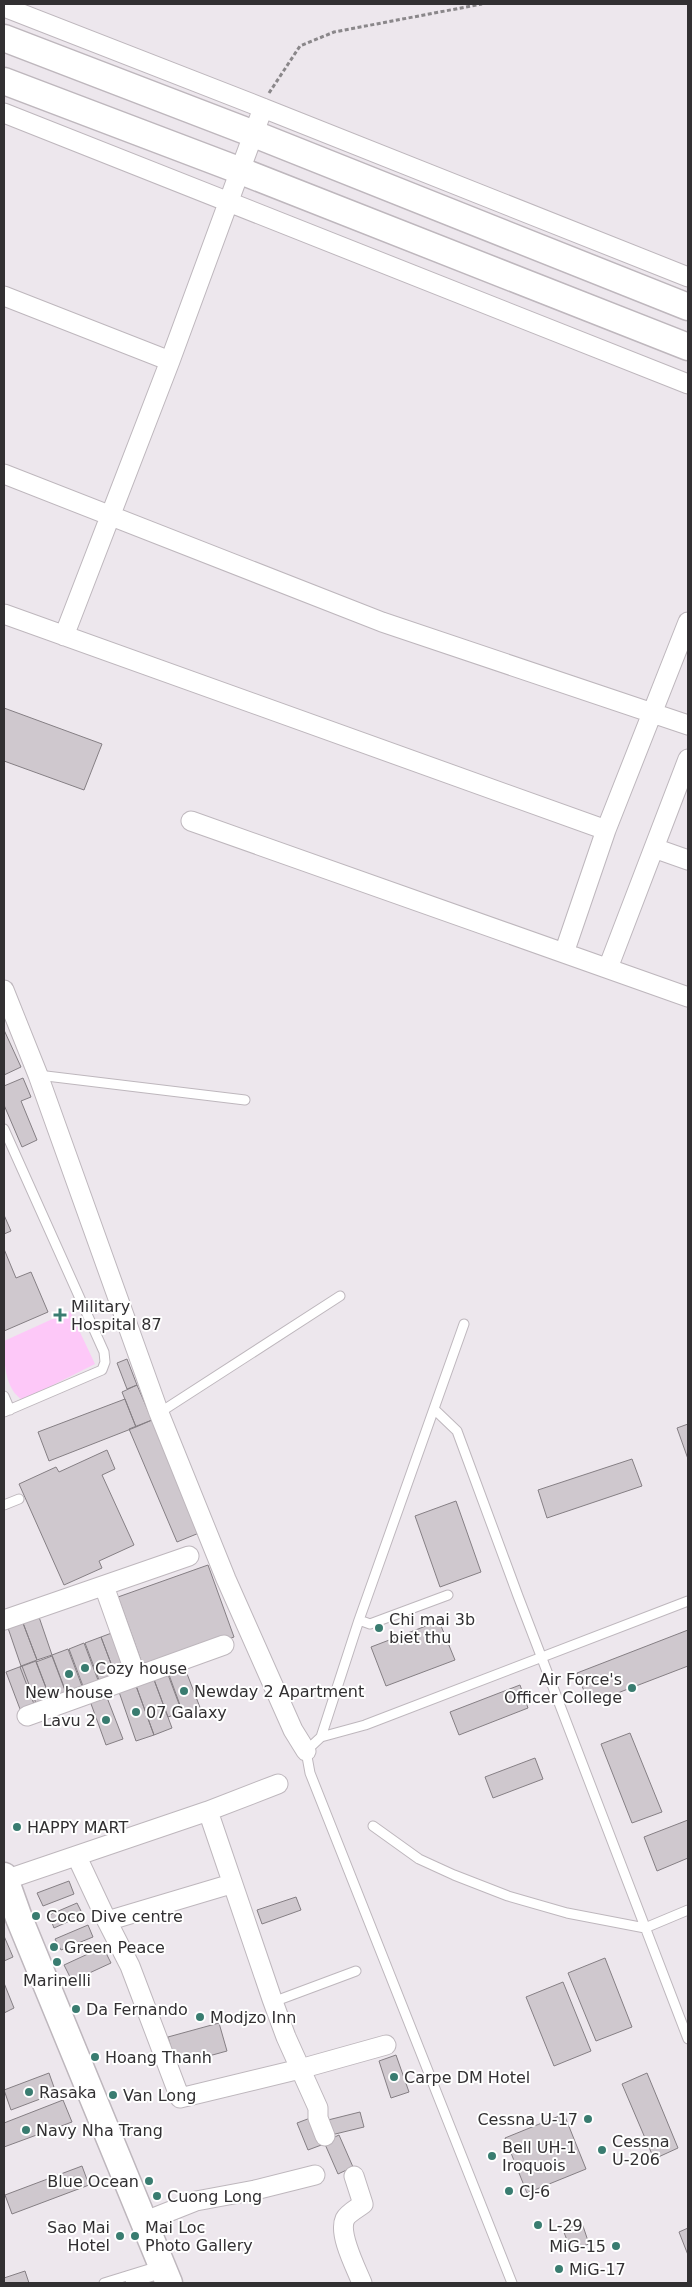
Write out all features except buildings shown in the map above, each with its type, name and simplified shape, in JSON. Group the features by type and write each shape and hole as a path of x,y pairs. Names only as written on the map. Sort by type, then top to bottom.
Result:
{"street":[{"path":"4,7 688,277"},
{"path":"4,38 254,134 688,307"},
{"path":"47,97 60,59"},
{"path":"4,81 241,171 688,347"},
{"path":"64,636 170,361 263,108"},
{"path":"4,113 688,384"},
{"path":"4,296 170,361"},
{"path":"4,474 382,622 688,725"},
{"path":"4,614 606,830"},
{"path":"564,953 606,830 688,622"},
{"path":"608,968 688,759"},
{"path":"191,821 688,997"},
{"path":"654,848 688,860"},
{"path":"4,990 38,1075 159,1413 226,1579 293,1730 306,1751"},
{"path":"4,1620 189,1556"},
{"path":"104,1586 136,1676"},
{"path":"27,1716 224,1645"},
{"path":"165,2274 4,1879 77,1857 278,1784"},
{"path":"208,1811 231,1884 273,2002 318,2108 318,2118 324,2136"},
{"path":"77,1857 130,1966 180,2098 300,2069 386,2045"},
{"path":"107,1922 231,1884"},
{"path":"144,2222 196,2201 255,2190 315,2175"},
{"path":"354,2176 363,2204 346,2217 343,2227 344,2237 362,2283"}],"lane":[{"path":"38,1075 245,1100"},
{"path":"4,1129 104,1352 105,1362 102,1370 7,1411 4,1396"},
{"path":"159,1413 340,1296"},
{"path":"464,1324 359,1620 321,1737 306,1751 310,1773 512,2283"},
{"path":"434,1409 457,1431 688,2039"},
{"path":"4,1505 19,1499"},
{"path":"359,1620 370,1624 448,1595"},
{"path":"321,1737 366,1726 688,1601"},
{"path":"373,1826 419,1859 508,1896 567,1913 645,1928 688,1910"},
{"path":"273,2002 356,1971"},
{"path":"104,2283 165,2274"},
{"path":"130,2283 165,2274"}],"path":[{"path":"263,108 269,92 300,46 334,32 482,4"}],"shaded area":[{"path":"70,1311 95,1364 23,1400 12,1389 6,1374 4,1341"}],"place":[{"name":"Military Hospital 87","path":"60,1315"},
{"name":"Chi mai 3b biet thu","path":"379,1628"},
{"name":"Cozy house","path":"85,1668"},
{"name":"New house","path":"69,1674"},
{"name":"Air Force's Officer College","path":"632,1688"},
{"name":"Newday 2 Apartment","path":"184,1691"},
{"name":"07 Galaxy","path":"136,1712"},
{"name":"Lavu 2","path":"106,1720"},
{"name":"HAPPY MART","path":"17,1827"},
{"name":"Coco Dive centre","path":"36,1916"},
{"name":"Green Peace","path":"54,1947"},
{"name":"Marinelli","path":"57,1962"},
{"name":"Da Fernando","path":"76,2009"},
{"name":"Modjzo Inn","path":"200,2017"},
{"name":"Hoang Thanh","path":"95,2057"},
{"name":"Carpe DM Hotel","path":"394,2077"},
{"name":"Rasaka","path":"29,2092"},
{"name":"Van Long","path":"113,2095"},
{"name":"Cessna U-17","path":"588,2119"},
{"name":"Navy Nha Trang","path":"26,2130"},
{"name":"Cessna U-206","path":"602,2150"},
{"name":"Bell UH-1 Iroquois","path":"492,2156"},
{"name":"Blue Ocean","path":"149,2181"},
{"name":"CJ-6","path":"509,2191"},
{"name":"Cuong Long","path":"157,2196"},
{"name":"L-29","path":"538,2225"},
{"name":"Sao Mai Hotel","path":"120,2236"},
{"name":"Mai Loc Photo Gallery","path":"135,2236"},
{"name":"MiG-15","path":"616,2246"},
{"name":"MiG-17","path":"559,2269"}]}
